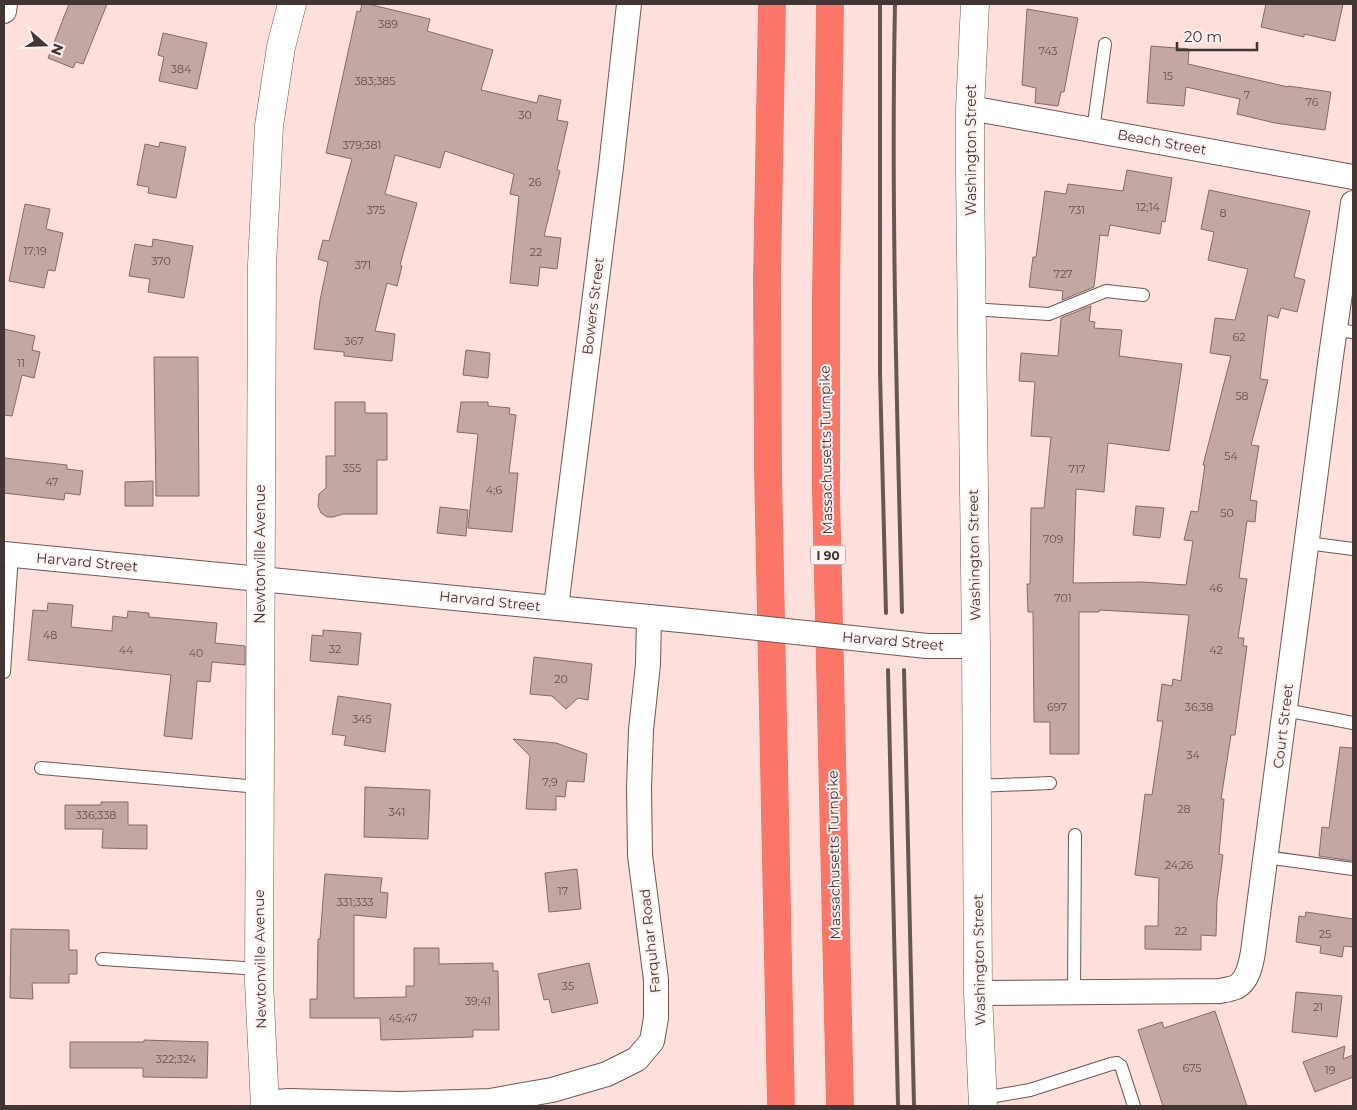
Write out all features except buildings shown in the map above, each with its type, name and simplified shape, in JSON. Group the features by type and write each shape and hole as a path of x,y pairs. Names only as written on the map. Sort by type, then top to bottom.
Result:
{"highway":[{"path":"772,4 767,277 768,472 781,1106"},
{"name":"Massachusetts Turnpike","path":"830,4 826,285 826,492 840,1106"}],"main road":[{"name":"Newtonville Avenue","path":"265,1104 259,969 262,265 269,126 281,47 292,4"},
{"name":"Washington Street","path":"975,4 970,108 971,309 976,646 978,993 983,1102"}],"street":[{"path":"4,11 5,4"},
{"name":"Bowers Street","path":"556,607 610,176 629,4"},
{"name":"Beach Street","path":"970,108 1353,176"},
{"name":"Court Street","path":"978,993 1220,991 1236,987 1246,976 1251,964 1307,542 1344,331 1353,203"},
{"name":"Harvard Street","path":"8,555 556,607 927,646 976,646"},
{"name":"Farquhar Road","path":"265,1104 289,1101 400,1104 490,1101 552,1090 607,1074 637,1059 652,1041 656,1018 656,980 640,855 639,788 640,730 648,664 649,617"}],"lane":[{"path":"1093,130 1105,44"},
{"path":"971,309 1049,314 1106,291 1143,295"},
{"path":"1307,542 1353,549"},
{"path":"4,672 8,555"},
{"path":"1285,710 1353,723"},
{"path":"41,768 259,787"},
{"path":"977,786 1050,783"},
{"path":"1074,992 1075,835"},
{"path":"1265,857 1353,869"},
{"path":"102,959 259,969"},
{"path":"983,1102 1030,1090 1117,1063 1121,1066 1134,1106"}],"railway":[{"path":"880,4 880,373 886,613"},
{"path":"895,4 894,232 902,612"},
{"path":"888,670 898,1106"},
{"path":"904,670 914,1106"}]}
